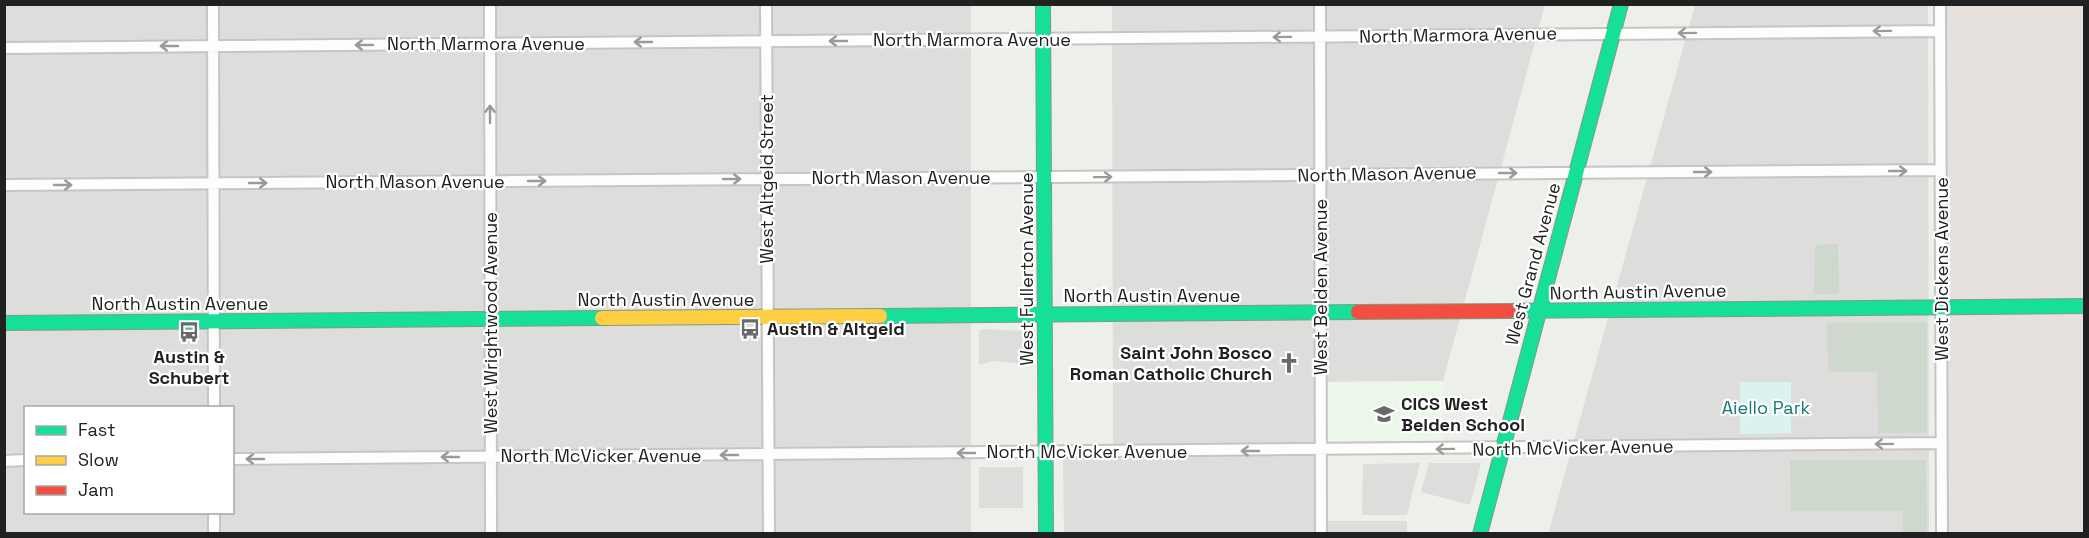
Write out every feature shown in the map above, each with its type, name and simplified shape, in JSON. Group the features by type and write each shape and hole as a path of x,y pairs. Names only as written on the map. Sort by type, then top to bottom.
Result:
{"street":[{"path":"213,4 214,406"},
{"name":"West Wrightwood Avenue","path":"490,4 491,534"},
{"name":"West Altgeld Street","path":"766,4 768,534"},
{"name":"West Fullerton Avenue","path":"1043,4 1046,534"},
{"name":"West Belden Avenue","path":"1320,4 1321,534"},
{"name":"West Grand Avenue","path":"1480,534 1621,4"},
{"name":"West Dickens Avenue","path":"1940,4 1942,534"},
{"name":"North Marmora Avenue","path":"4,48 1940,31"},
{"name":"North Mason Avenue","path":"4,185 1941,170"},
{"name":"North Austin Avenue","path":"4,323 2085,306"},
{"name":"North McVicker Avenue","path":"234,459 1503,449 1942,443"},
{"path":"4,461 24,460"},
{"path":"214,514 214,534"}],"shaded area":[{"path":"4,5 971,5 971,533 5,533"},
{"path":"1112,5 1545,5 1443,381 1325,382 1325,521 1407,521 1407,533 1064,533 1063,458 1113,456"},
{"path":"1695,5 1928,5 1929,533 1548,534"},
{"path":"1944,5 2084,5 2084,533 1949,533"},
{"path":"1838,244 1839,294 1814,294 1815,245"},
{"path":"1927,322 1927,433 1878,433 1877,372 1828,372 1827,323"},
{"path":"983,329 1022,331 1024,364 994,361 979,365 979,331"},
{"name":"CICS West Belden School","path":"1443,381 1444,445 1325,446 1325,382"},
{"path":"1790,460 1926,460 1927,533 1903,533 1903,511 1791,511"},
{"path":"1420,463 1407,515 1362,515 1363,464"},
{"path":"1429,463 1481,463 1470,505 1421,492"},
{"path":"979,467 1023,467 1023,508 979,508"}],"green space":[{"name":"Aiello Park","path":"1740,382 1791,382 1791,433 1740,434"}],"traffic: fast":[{"path":"1043,4 1046,534"},
{"path":"1480,534 1621,4"},
{"path":"1509,311 2084,306"},
{"path":"880,316 1358,312"},
{"path":"4,323 602,318"}],"traffic: slow":[{"path":"602,318 880,316"}],"traffic: jam":[{"path":"1358,312 1509,311"}],"place":[{"name":"Austin & Altgeld","path":"750,329"},
{"name":"Austin & Schubert","path":"189,332"},
{"name":"Saint John Bosco Roman Catholic Church","path":"1289,363"},
{"name":"CICS West Belden School","path":"1384,414"}]}
